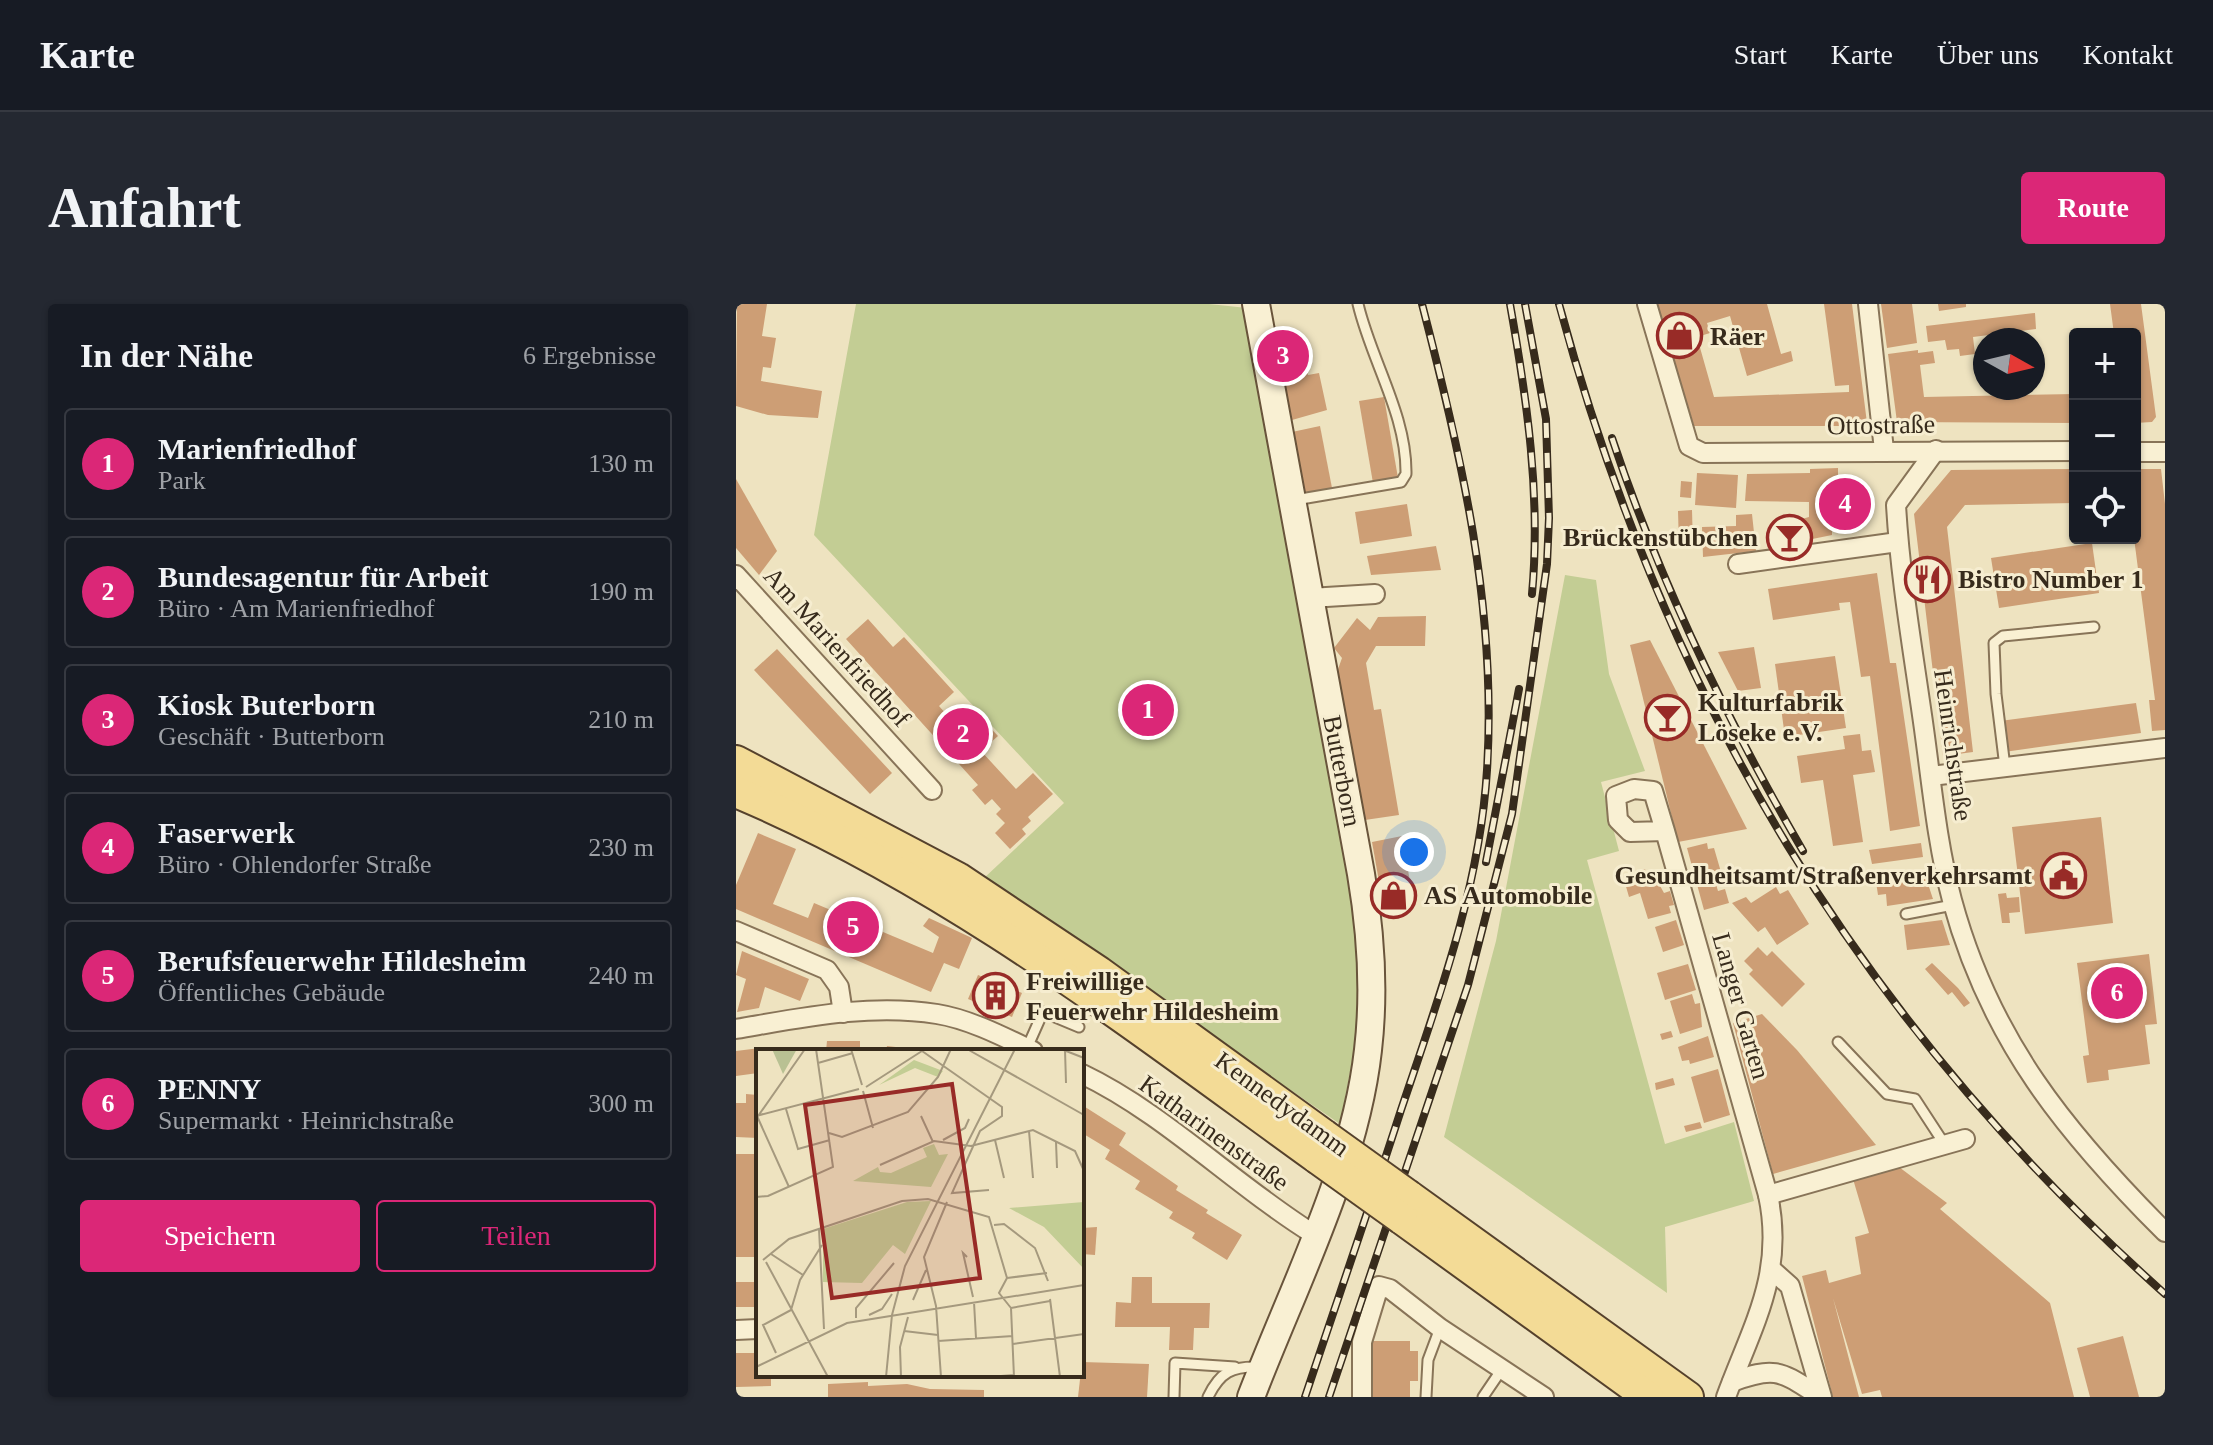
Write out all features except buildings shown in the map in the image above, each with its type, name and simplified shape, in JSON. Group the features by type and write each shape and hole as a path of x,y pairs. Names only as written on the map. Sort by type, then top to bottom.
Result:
{"main road":[{"name":"Kennedydamm","path":"736,761 897,868"},
{"name":"Kennedydamm","path":"736,792 897,868 958,878 1064,948 1320,1146 1406,1208 1688,1397"},
{"name":"Kennedydamm","path":"1406,1208 1648,1397"}],"street":[{"name":"Butterborn","path":"1251,1397 1315,1235 1359,1104 1368,1052 1373,968 1361,874 1256,304"},
{"name":"Ottostraße","path":"1647,304 1689,446 1703,453 2069,451"},
{"path":"1868,304 1884,450"},
{"name":"Heinrichstraße","path":"1936,450 1896,505 1898,542 1931,776 1953,905 1975,971 2037,1088 2062,1123 2165,1232"},
{"path":"2141,452 2165,452"},
{"path":"1738,564 1898,542"},
{"name":"Am Marienfriedhof","path":"736,575 932,790"},
{"path":"1310,598 1375,594"},
{"path":"1931,776 2165,748"},
{"name":"Langer Garten","path":"1665,831 1768,1195 1771,1269 1754,1335 1729,1390"},
{"path":"736,931 827,970 839,987 843,1013"},
{"path":"736,1029 875,1010 940,1014 1030,1049"},
{"name":"Katharinenstraße","path":"1084,1075 1203,1153 1282,1214 1315,1235"},
{"path":"1768,1195 1965,1139"},
{"name":"Langer Garten","path":"1771,1269 1790,1286 1822,1397"},
{"path":"1362,1397 1362,1342 1379,1286 1390,1289 1440,1328 1544,1397"},
{"path":"736,1330 756,1329"},
{"name":"Langer Garten","path":"1729,1390 1764,1370 1788,1376 1822,1397"}],"lane":[{"path":"1292,500 1401,482 1406,474 1392,402 1367,343 1358,304"},
{"path":"2005,767 1994,643 2003,636 2094,627"},
{"path":"1906,914 1953,905"},
{"path":"1030,1049 1043,1012 1079,1027"},
{"path":"1838,1042 1887,1094 1915,1099 1945,1145"},
{"path":"1426,1397 1428,1360 1440,1328"},
{"path":"1174,1397 1175,1363 1262,1367"},
{"path":"1208,1397 1220,1376 1235,1367"},
{"path":"1483,1397 1502,1369"}],"green space":[{"path":"856,304 1209,304 1247,308 1361,947 1360,1020 1340,1124 983,879 1064,803 814,535"},
{"path":"1565,575 1596,580 1609,674 1645,771 1601,782 1619,851 1587,860 1665,1144 1734,1122 1754,1201 1665,1227 1667,1293 1444,1137 1496,941"}],"railway":[{"path":"1305,1397 1443,985 1466,900 1483,814 1489,710 1481,593 1463,477 1422,304"},
{"path":"1510,304 1531,448 1535,521 1532,594"},
{"path":"1329,1397 1468,985 1512,814 1547,564 1549,518 1546,419 1525,304"},
{"path":"1559,304 1603,449 1656,587 1717,719 1787,845 1867,965 1956,1080 2055,1189 2165,1294"},
{"path":"1612,438 1651,545 1697,650 1748,752 1803,851"},
{"path":"1486,862 1519,689"}],"place":[{"name":"Räer","path":"1679,336"},
{"name":"Kiosk Buterborn","path":"1283,356"},
{"name":"Faserwerk","path":"1845,504"},
{"name":"Brückenstübchen","path":"1789,537"},
{"name":"Bistro Number 1","path":"1927,579"},
{"name":"Marienfriedhof","path":"1148,710"},
{"name":"Kulturfabrik Löseke e.V.","path":"1667,717"},
{"name":"Bundesagentur für Arbeit","path":"963,734"},
{"name":"Gesundheitsamt/Straßenverkehrsamt","path":"2063,875"},
{"name":"AS Automobile","path":"1393,895"},
{"name":"Berufsfeuerwehr Hildesheim","path":"853,927"},
{"name":"PENNY","path":"2117,993"},
{"name":"Freiwillige Feuerwehr Hildesheim","path":"995,996"}]}
